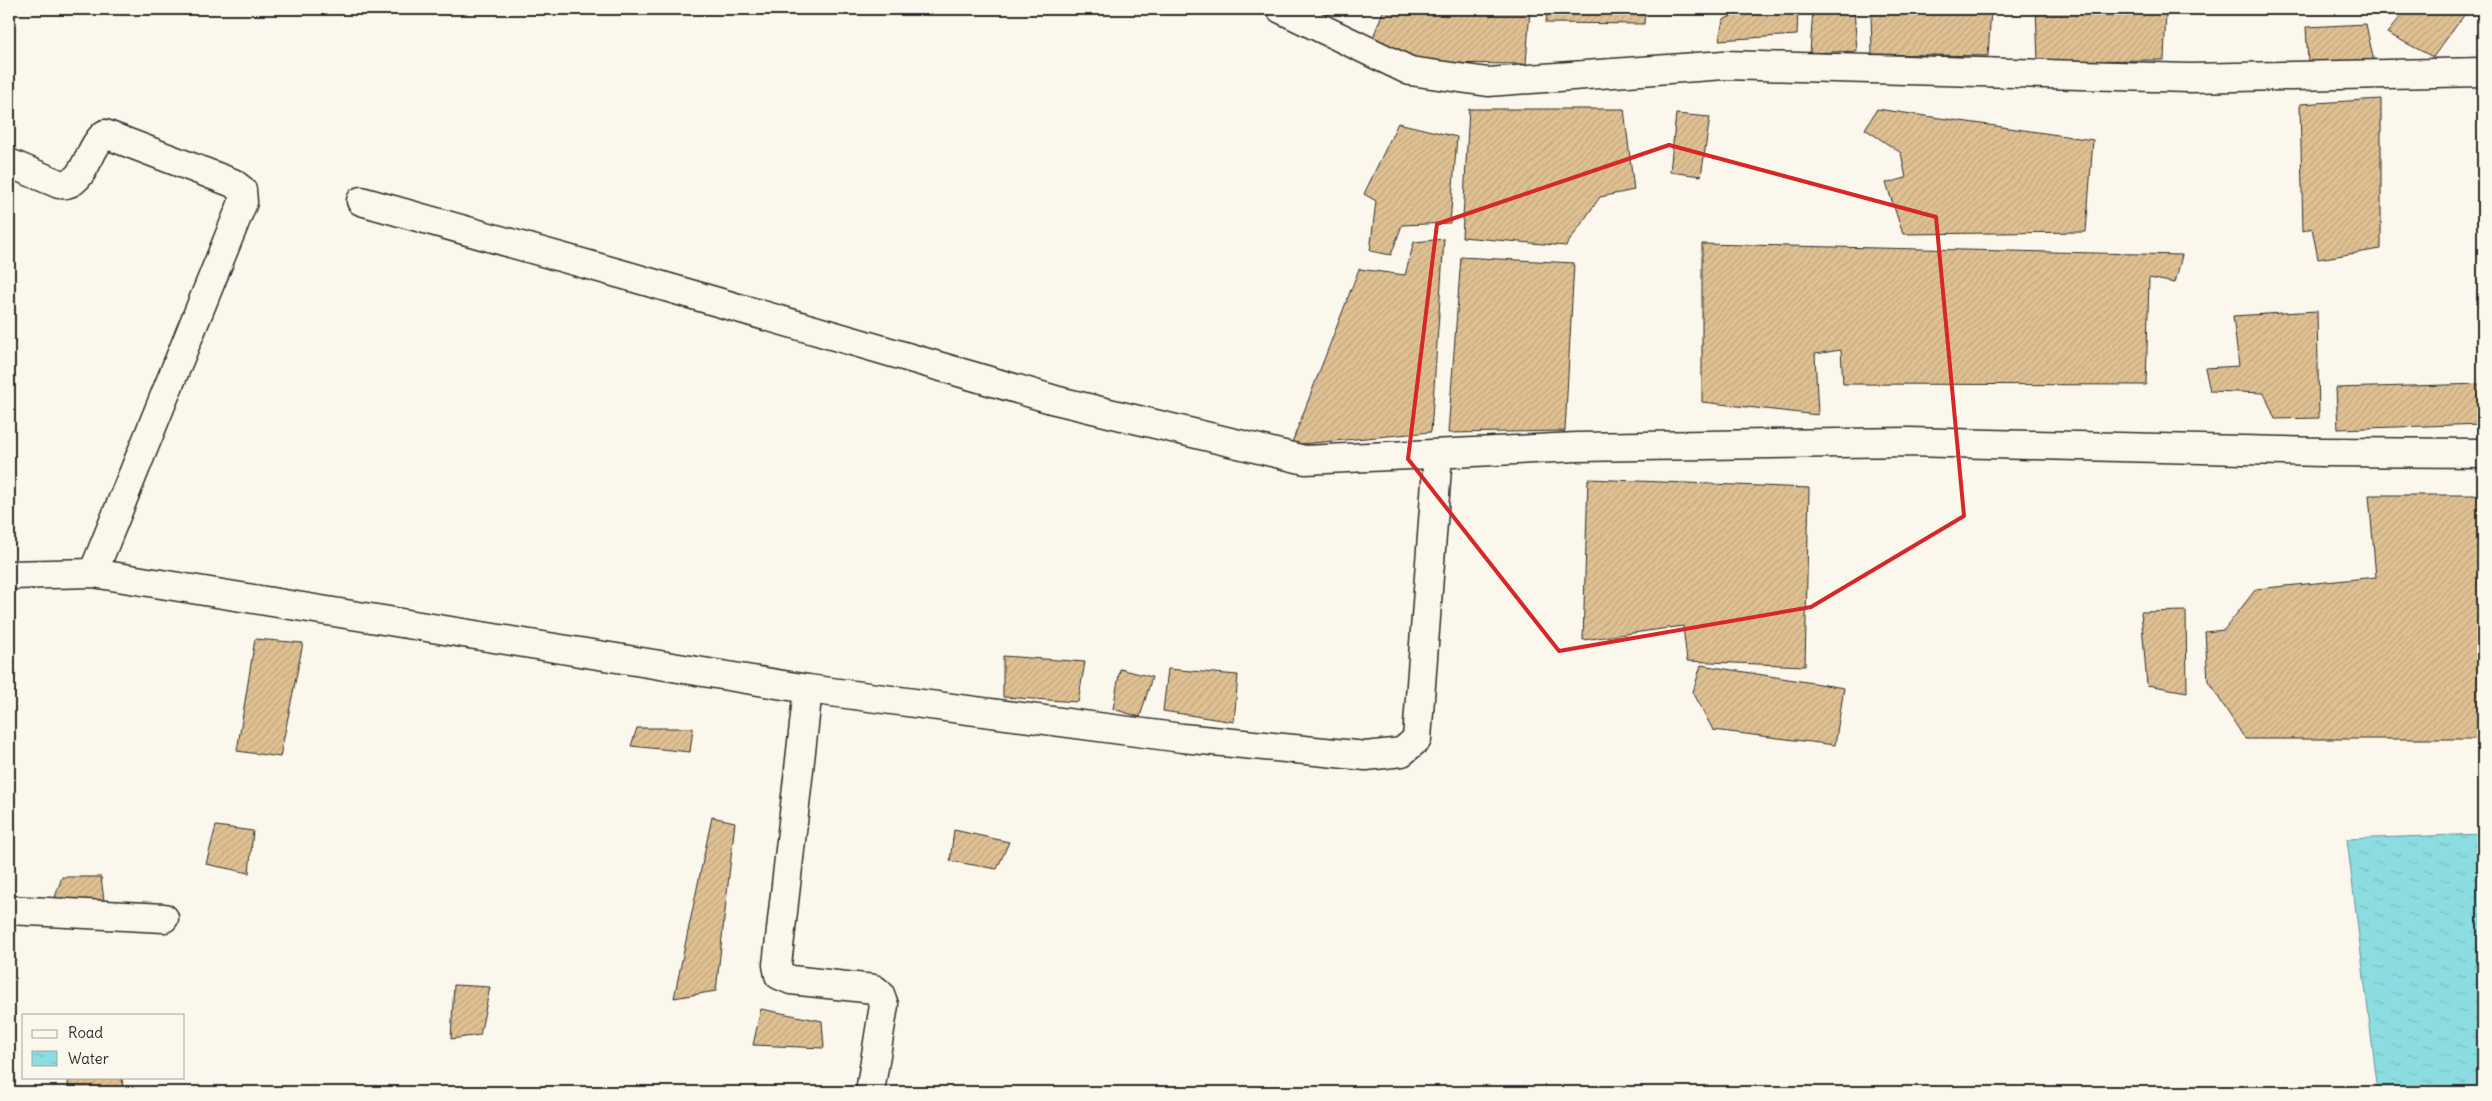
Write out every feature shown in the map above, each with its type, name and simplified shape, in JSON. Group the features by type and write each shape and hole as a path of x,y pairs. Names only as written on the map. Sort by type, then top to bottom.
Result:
{"street":[{"path":"1281,9 1309,15 1410,71 1488,82 1724,65 2190,78 2483,72"},
{"path":"9,163 68,186 76,181 98,139 104,134 233,183 242,190 243,202 93,573"},
{"path":"361,201 628,276 1055,400 1305,460 1576,447 1908,442 2323,452 2483,453"},
{"path":"9,575 93,573 808,689 1182,738 1366,756 1402,752 1417,739 1438,454"},
{"path":"808,689 777,964 779,976 791,980 874,989 880,994 884,1005 870,1092"},
{"path":"9,910 164,918"}],"highlighted area":[{"path":"1669,145 1936,217 1964,516 1811,607 1559,651 1408,459 1437,224"}],"water":[{"path":"2483,834 2483,1092 2378,1092 2347,839"}],"building":[{"path":"1384,9 1530,9 1526,64 1419,63 1372,40"},
{"path":"1547,9 1645,9 1644,24 1546,23"},
{"path":"1745,9 1798,9 1797,35 1719,40 1723,20"},
{"path":"1813,9 1854,9 1857,51 1810,53"},
{"path":"1871,9 1991,9 1988,56 1872,54"},
{"path":"2036,9 2166,9 2164,60 2038,61"},
{"path":"2407,9 2459,9 2465,14 2433,57 2387,33"},
{"path":"2366,24 2375,67 2308,63 2306,27"},
{"path":"2381,99 2381,249 2318,259 2312,228 2303,231 2300,104"},
{"path":"1469,109 1624,109 1634,190 1600,197 1566,246 1462,237"},
{"path":"1877,109 2093,140 2086,232 1903,234 1886,183 1906,178 1901,153 1865,129"},
{"path":"1676,114 1710,117 1701,176 1670,172"},
{"path":"1398,123 1457,137 1450,223 1402,225 1391,255 1370,251 1376,201 1364,194"},
{"path":"1444,239 1431,432 1291,445 1359,269 1405,275 1414,242"},
{"path":"1702,244 2182,255 2175,283 2149,278 2146,385 1843,384 1841,350 1815,354 1818,415 1702,402"},
{"path":"1461,257 1574,263 1565,431 1448,433"},
{"path":"2317,311 2319,418 2275,419 2264,393 2210,391 2205,368 2239,366 2233,316"},
{"path":"2483,384 2483,424 2338,429 2336,388"},
{"path":"1588,479 1809,488 1805,666 1687,661 1683,626 1583,640"},
{"path":"2369,495 2483,495 2483,739 2245,739 2208,681 2205,632 2224,630 2256,589 2376,577"},
{"path":"2186,611 2187,692 2147,685 2141,612"},
{"path":"255,639 303,643 280,757 237,751"},
{"path":"1003,656 1085,662 1078,702 1003,697"},
{"path":"1701,665 1844,688 1835,745 1713,730 1693,692"},
{"path":"1120,669 1152,677 1140,717 1113,709"},
{"path":"1168,669 1238,675 1234,722 1163,711"},
{"path":"637,728 693,728 690,752 631,746"},
{"path":"712,817 735,822 716,991 674,998"},
{"path":"216,826 253,831 249,873 206,864"},
{"path":"954,830 1009,842 997,869 950,861"},
{"path":"62,877 101,877 104,901 53,903"},
{"path":"454,985 490,987 480,1035 451,1039"},
{"path":"761,1009 822,1021 824,1048 753,1045"},
{"path":"69,1078 122,1078 123,1092 67,1092"}]}
